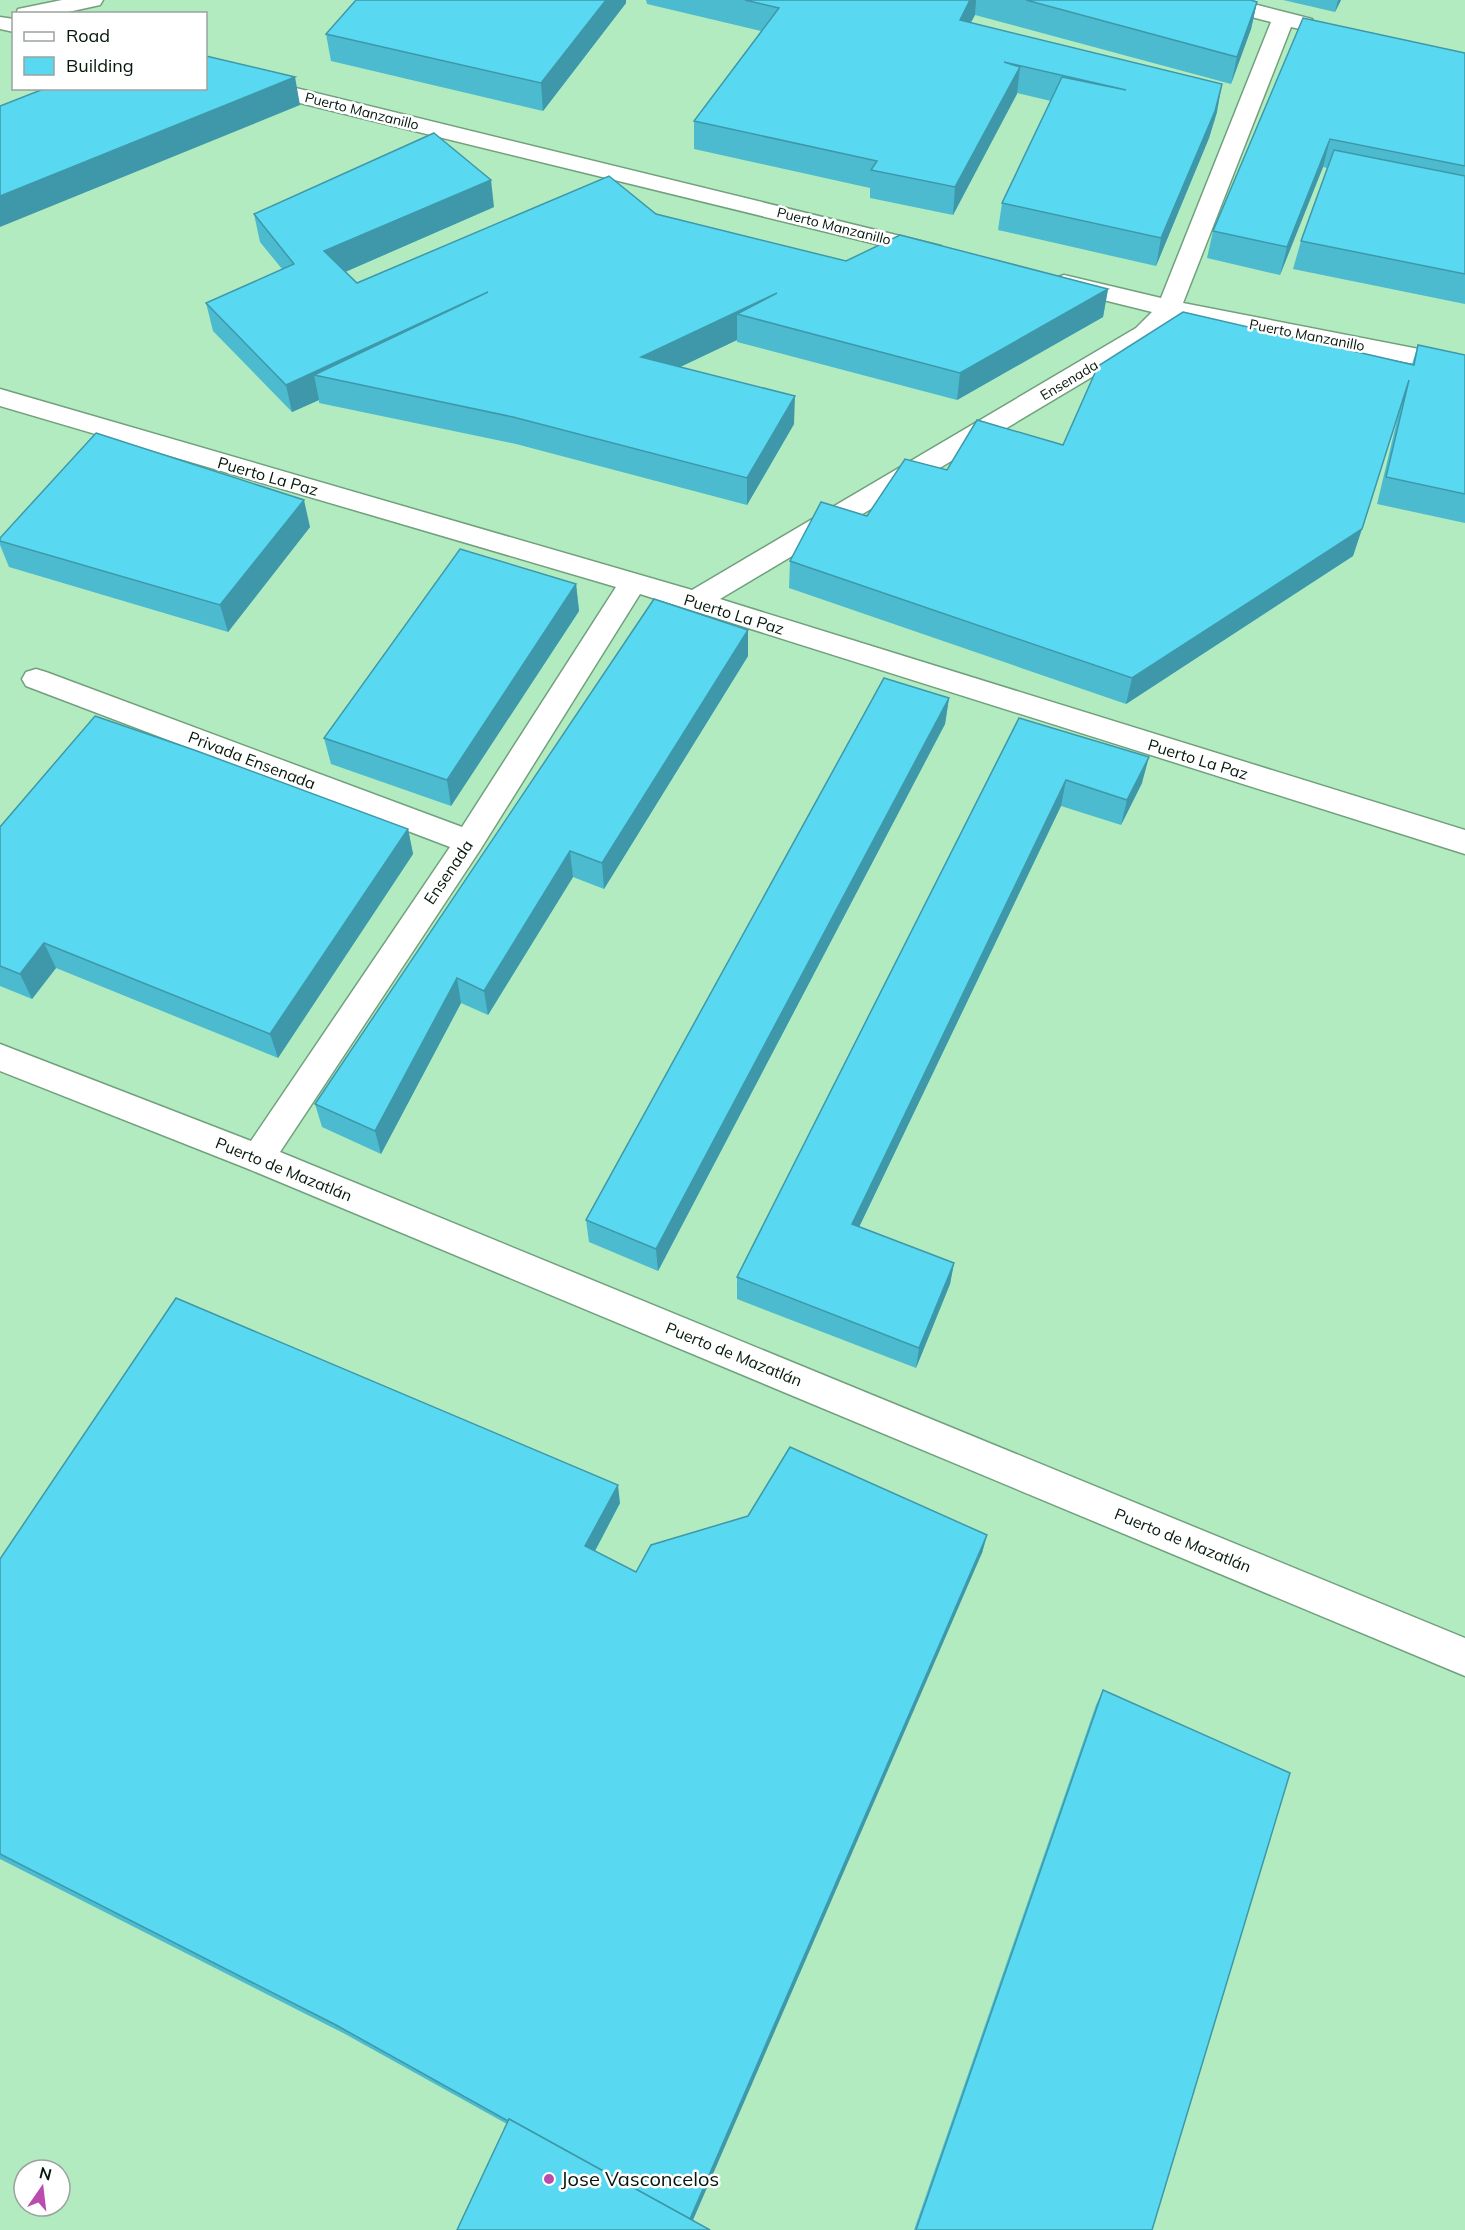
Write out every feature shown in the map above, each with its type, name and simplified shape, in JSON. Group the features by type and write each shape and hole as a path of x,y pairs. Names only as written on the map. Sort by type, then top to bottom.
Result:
{"street":[{"path":"35,12 92,0"},
{"path":"1213,0 1329,30"},
{"name":"Ensenada","path":"695,601 1146,334 1169,308 1283,19"},
{"name":"Puerto Manzanillo","path":"207,73 960,257"},
{"name":"Puerto Manzanillo","path":"1042,277 1169,308 1465,366"},
{"name":"Puerto La Paz","path":"0,397 695,601 1465,842"},
{"name":"Ensenada","path":"258,1158 469,842 633,583"},
{"name":"Privada Ensenada","path":"36,679 469,842"},
{"name":"Puerto de Mazatlán","path":"0,1057 258,1158 1465,1657"}],"shaded area":[{"path":"0,0 1465,0 1465,2230 0,2230"}],"building":[{"path":"356,0 606,0 541,83 326,34"},
{"path":"745,0 970,0 960,20 1222,84 1215,111 1161,238 1002,203 1062,77 1126,90 1004,62 1020,67 955,187 871,170 877,161 694,121 779,8"},
{"path":"1026,0 1251,0 1257,2 1237,57"},
{"path":"1303,18 1465,53 1465,166 1330,139 1287,247 1213,231"},
{"path":"207,56 295,77 0,196 0,106 41,90 207,90"},
{"path":"434,133 491,180 324,251 357,283 609,176 656,214 846,261 900,235 1108,289 960,373 737,314 777,293 641,357 795,396 747,478 513,417 314,375 488,292 286,385 206,303 294,264 254,214"},
{"path":"1334,150 1465,176 1465,274 1301,241"},
{"path":"1183,312 1414,365 1418,345 1465,355 1465,494 1386,477 1409,380 1362,529 1132,678 790,561 821,502 867,516 905,459 947,470 977,420 1063,445 1098,366"},
{"path":"96,433 304,500 220,605 0,541 0,538"},
{"path":"460,549 576,584 447,780 324,738"},
{"path":"654,599 748,630 602,863 570,851 484,991 457,978 375,1131 315,1104"},
{"path":"884,678 949,698 656,1249 586,1220"},
{"path":"95,716 408,829 270,1034 44,943 20,974 0,966 0,827"},
{"path":"1019,718 1149,757 1127,800 1066,780 852,1224 954,1263 919,1348 737,1277"},
{"path":"176,1298 618,1485 585,1546 636,1572 651,1545 748,1516 790,1447 987,1535 690,2219 336,2025 0,1854 0,1559"},
{"path":"1103,1690 1290,1773 1152,2230 916,2230"},
{"name":"Jose Vasconcelos","path":"509,2119 710,2230 457,2230"}],"place":[{"name":"Jose Vasconcelos","path":"549,2179"}]}
